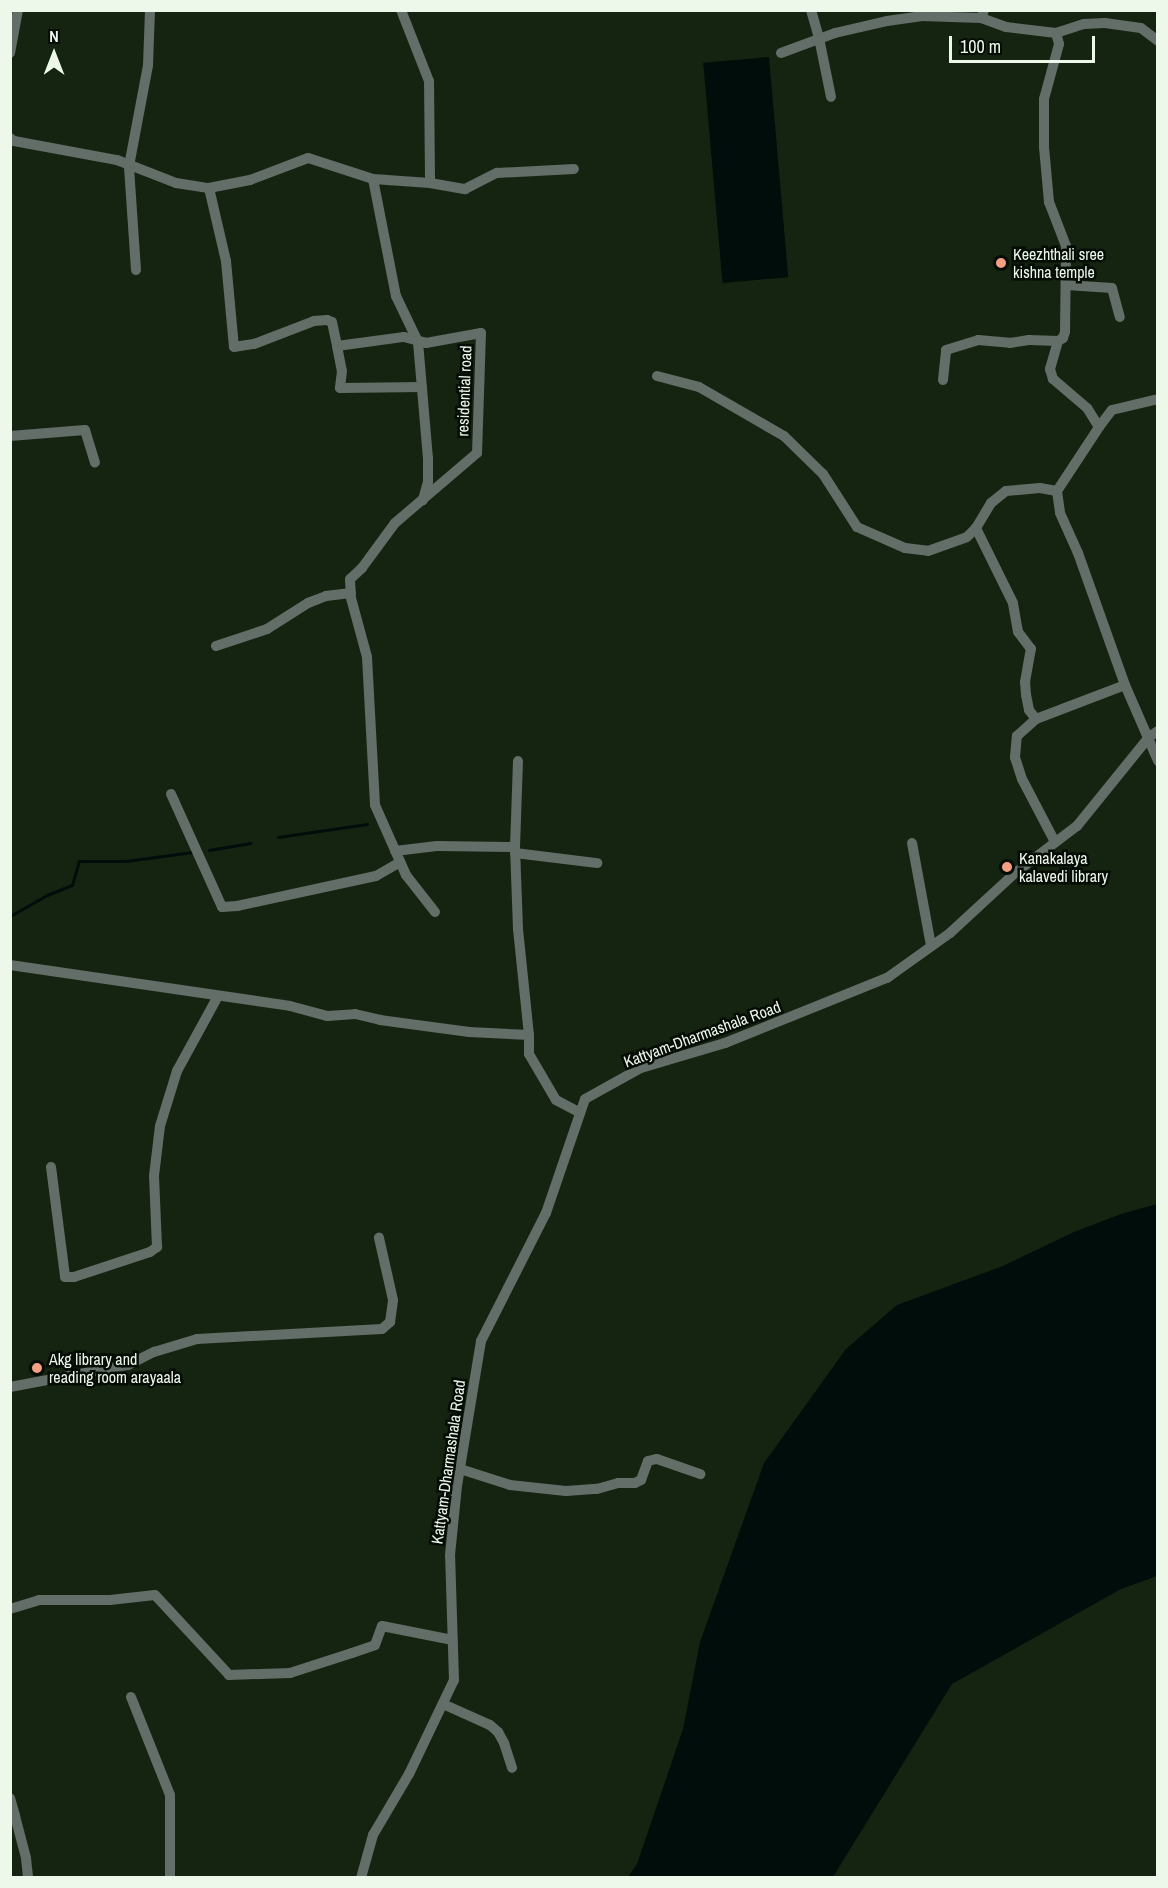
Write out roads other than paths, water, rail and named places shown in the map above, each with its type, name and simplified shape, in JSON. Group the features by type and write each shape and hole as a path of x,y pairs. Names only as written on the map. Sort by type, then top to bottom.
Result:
{"street":[{"path":"10,53 18,10"},
{"path":"136,270 129,166 148,65 150,10"},
{"path":"401,10 429,81 429,183"},
{"path":"811,10 831,97"},
{"path":"781,53 819,38 887,21 921,16 982,14 1006,27 1056,33 1084,24 1105,23 1141,28 1158,41"},
{"path":"943,380 946,350 978,340 1010,343 1029,340 1058,341 1063,338 1065,332 1066,246 1049,202 1044,172 1044,99 1057,56 1059,44 1056,33"},
{"path":"10,138 14,141 117,160 176,183 209,188 250,180 308,158 373,179 429,183 465,189 497,173 574,168"},
{"path":"373,179 396,296 418,342 429,471 423,500"},
{"path":"209,188 226,261 234,347 254,344 314,321 327,320 332,322 342,371 340,388 422,387"},
{"path":"1066,285 1112,288 1120,316"},
{"name":"residential road","path":"337,346 404,337 418,342 481,333 477,453 395,523 362,568 350,579 351,593"},
{"path":"1058,341 1050,369 1053,379 1087,408 1099,427"},
{"path":"657,376 699,387 784,436 823,474 857,527 905,548 928,551 967,537 976,528 991,503 1006,491 1040,488 1057,491"},
{"path":"1158,399 1112,410 1057,491 1060,513 1078,553 1125,685 1153,734 1158,761"},
{"path":"10,436 85,430 95,462"},
{"path":"976,528 1013,603 1018,632 1031,649 1032,656 1025,682 1029,710 1036,719"},
{"path":"216,646 267,629 308,603 326,596 351,593 367,657 375,806 406,875 435,912"},
{"path":"1055,842 1022,779 1015,758 1017,736 1036,719 1125,685"},
{"name":"Kattyam-Dharmashala Road","path":"361,1878 373,1835 409,1774 454,1680 450,1555 460,1469 481,1341 546,1213 585,1099 641,1068 735,1039 887,978 931,946 1077,826 1153,734"},
{"path":"518,760 515,850 519,952 530,1035 529,1054 556,1100 580,1113"},
{"path":"171,794 222,907 237,906 376,876 400,862"},
{"path":"912,843 931,946"},
{"path":"395,851 437,846 515,850 597,863"},
{"path":"10,965 290,1005 328,1016 355,1014 380,1020 470,1032 530,1035"},
{"path":"51,1167 65,1276 96,1270 150,1252 157,1247 154,1176 160,1126 177,1071 218,996"},
{"path":"10,1387 128,1365 154,1352 197,1339 382,1329 390,1322 393,1299 379,1238"},
{"path":"460,1469 510,1485 566,1491 597,1489 618,1483 635,1483 641,1480 648,1461 657,1459 700,1474"},
{"path":"10,1609 39,1600 110,1600 155,1595 230,1676 290,1672 352,1653 375,1645 382,1626 453,1640"},
{"path":"130,1697 170,1795 170,1878"},
{"path":"442,1704 490,1725 504,1743 512,1768"},
{"path":"10,1798 26,1858 28,1878"}],"waterway":[{"path":"278,837 367,824"},
{"path":"209,850 250,843"},
{"path":"10,916 47,895 72,885 79,861 126,861 192,852"}],"place":[{"name":"Keezhthali sree kishna temple","path":"1001,263"},
{"name":"Kanakalaya kalavedi library","path":"1007,867"},
{"name":"Akg library and reading room arayaala","path":"37,1368"}]}
